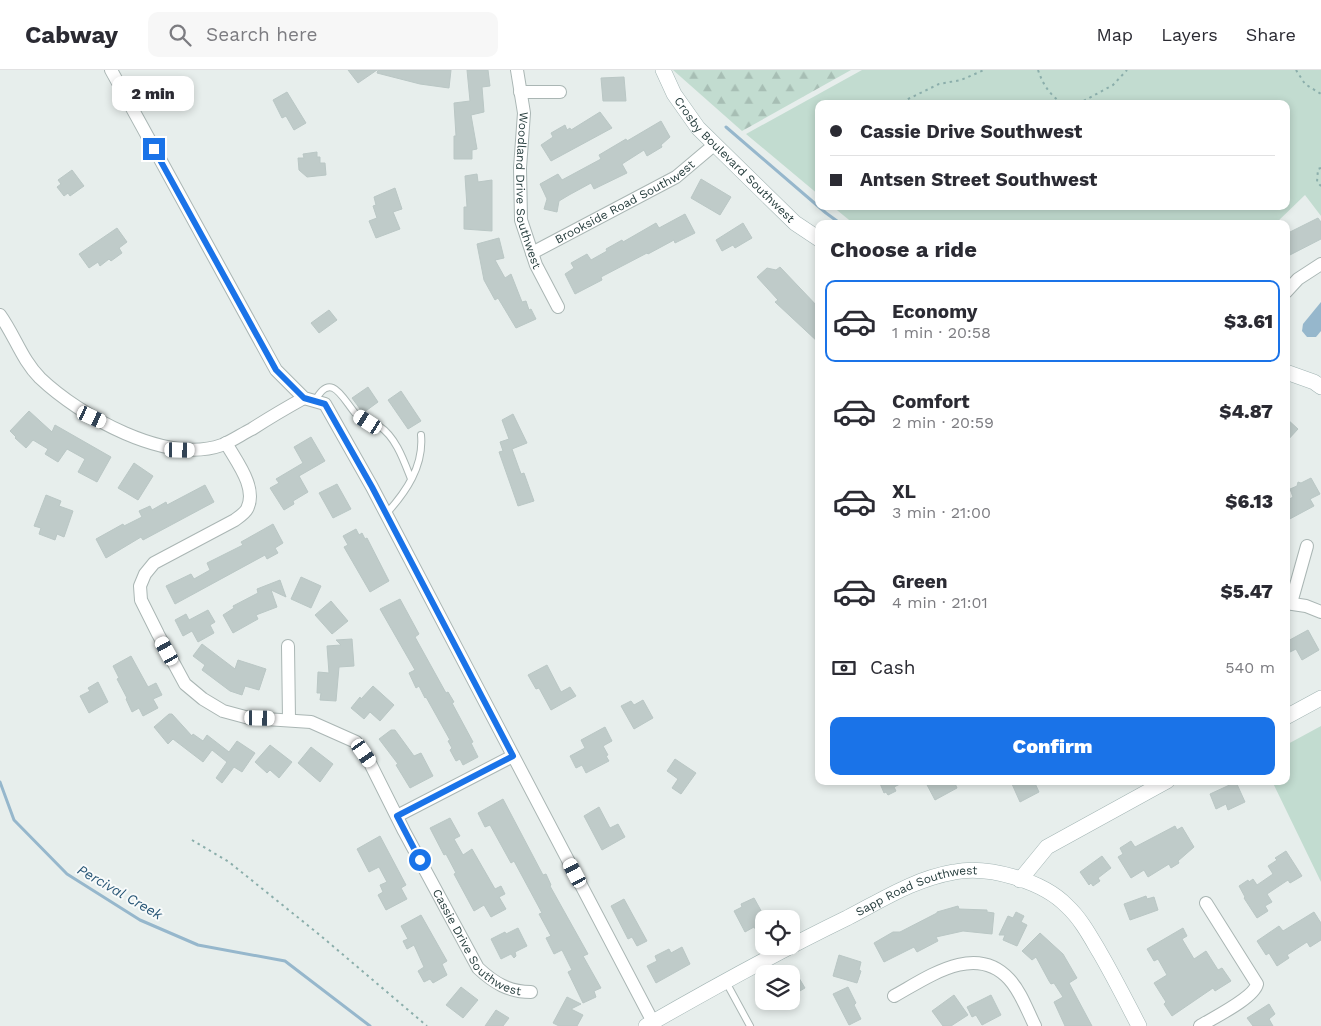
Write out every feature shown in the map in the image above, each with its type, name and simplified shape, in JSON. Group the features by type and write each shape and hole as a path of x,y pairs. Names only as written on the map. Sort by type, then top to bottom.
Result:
{"street":[{"path":"111,70 276,370 309,399 325,404 386,514 513,756 650,1024"},
{"name":"Woodland Drive Southwest","path":"517,70 524,113 520,168 521,220 536,265 558,307"},
{"name":"Crosby Boulevard Southwest","path":"663,70 674,94 698,128 795,223 815,236"},
{"path":"520,92 560,92"},
{"name":"Brookside Road Southwest","path":"532,253 676,177 714,145"},
{"path":"1290,288 1298,279 1321,264"},
{"path":"0,315 24,359 41,379 92,417 149,442 171,448 201,450 226,443 309,399"},
{"path":"1290,373 1314,382 1321,388"},
{"name":"Cassie Drive Southwest","path":"226,443 249,486 247,510 235,520 154,563 145,574 140,586 141,600 185,684 203,699 223,711 249,718 289,719 311,722 356,742 372,765 458,934 478,968 488,978 511,990 531,992"},
{"path":"1290,597 1306,546"},
{"path":"1290,604 1321,612"},
{"path":"288,646 289,719"},
{"path":"1290,714 1321,698"},
{"path":"397,816 513,756"},
{"path":"1020,880 1048,847 1161,785"},
{"name":"Sapp Road Southwest","path":"650,1024 874,903 923,880 956,871 970,871 991,872 1036,885 1067,905 1087,930 1139,1026"},
{"path":"1200,1026 1248,996 1256,988 1257,984 1206,903"},
{"path":"894,996 946,968 965,963 991,966 1003,973 1016,988 1034,1026"}],"lane":[{"path":"309,399 331,387 338,390 356,414 368,422 378,425 387,434 398,449 412,479"},
{"path":"386,514 401,497 412,479 422,448 421,435"},
{"path":"726,982 750,1026"}],"path":[{"path":"906,100 939,84 961,80 984,70"},
{"path":"1038,70 1043,84 1057,100"},
{"path":"1085,100 1113,85 1127,70"},
{"path":"1296,70 1305,84 1321,94"},
{"path":"1321,168 1318,169 1317,182 1321,186"},
{"path":"192,840 229,862 315,931 427,1026"}],"green space":[{"path":"673,70 851,70 742,131"},
{"path":"862,70 1321,70 1321,216 1305,195 1290,210 1290,100 815,100 815,192 746,134"},
{"path":"837,210 1289,210 1279,220 849,220"},
{"path":"1321,726 1321,882 1274,785 1290,785 1290,743"}],"water":[{"path":"1321,302 1321,331 1316,337 1307,337 1302,331 1303,324"}],"building":[{"path":"348,70 377,70 358,83"},
{"path":"378,70 451,70 449,88 420,84 377,73"},
{"path":"467,70 488,70 490,86 482,87 484,112 471,115 477,149 472,150 472,159 454,159 454,136 456,136 454,103 470,101"},
{"path":"624,77 626,101 603,101 601,78"},
{"path":"287,92 306,123 294,130 286,116 282,118 273,100"},
{"path":"600,112 612,128 551,161 541,145 553,137 551,133 565,125 567,130 570,128 571,130"},
{"path":"661,121 670,137 661,145 662,147 647,156 644,150 622,164 627,173 594,189 591,183 559,201 557,212 544,209 547,199 540,184 558,174 562,180 601,159 599,155"},
{"path":"317,152 317,157 320,157 320,163 325,163 326,175 307,177 299,170 298,158 304,158 303,154"},
{"path":"72,170 84,186 70,196 68,193 64,196 57,187 61,184 58,180"},
{"path":"477,174 478,182 492,180 492,231 464,229 464,207 467,207 465,176"},
{"path":"701,179 731,197 720,215 691,198"},
{"path":"395,188 402,209 393,212 400,229 376,238 369,221 377,218 373,206 376,205 374,197"},
{"path":"685,214 695,233 675,243 674,240 647,253 601,277 602,280 575,294 565,274 574,268 571,263 587,254 591,260 607,251 606,249 622,240 623,242 656,223 659,228"},
{"path":"1318,218 1321,222 1321,239 1290,255 1290,232"},
{"path":"743,223 752,238 735,248 733,245 722,251 716,240"},
{"path":"117,228 127,242 119,248 122,253 100,266 98,262 89,268 79,254"},
{"path":"499,238 504,258 495,260 505,278 511,274 522,302 526,301 529,310 531,309 536,319 516,328 498,298 495,300 484,280 477,244"},
{"path":"780,267 815,304 815,339 775,302 778,300 757,277 767,268 776,270"},
{"path":"329,310 337,320 319,333 311,323"},
{"path":"368,387 378,402 363,413 352,398"},
{"path":"401,391 421,421 408,429 388,400"},
{"path":"29,411 52,432 55,425 111,457 97,482 78,472 85,459 67,449 58,462 45,454 48,449 33,440 26,448 15,438 10,431"},
{"path":"513,414 527,443 512,449 521,474 524,473 534,501 518,506 499,452 503,451 500,442 509,439 502,420"},
{"path":"1290,422 1298,429 1290,438"},
{"path":"311,437 325,461 299,476 308,492 293,501 294,504 284,510 270,488 279,483 276,479 303,463 294,447"},
{"path":"134,463 153,476 138,500 118,488"},
{"path":"1311,478 1320,494 1310,499 1314,506 1290,519 1290,499 1293,497 1290,489 1297,486 1298,482 1301,483"},
{"path":"337,484 351,509 333,518 319,493"},
{"path":"205,485 214,502 143,540 141,537 106,558 96,539 123,524 124,526 142,517 139,511 150,506 152,510 166,502 167,505"},
{"path":"46,495 61,501 59,506 73,511 64,537 57,534 55,540 39,534 41,528 34,526"},
{"path":"273,524 283,543 275,548 278,553 267,559 265,555 175,604 166,586 191,574 194,579 210,570 207,563 243,545 241,542"},
{"path":"356,529 359,535 362,533 365,539 367,538 389,581 370,592 344,547 348,545 343,536"},
{"path":"301,577 321,586 311,608 291,599"},
{"path":"280,580 286,597 271,590 277,607 256,615 258,619 233,633 223,615 234,608 233,606 258,593 257,589"},
{"path":"400,599 419,634 415,637 446,693 448,692 454,702 452,703 473,742 471,743 478,757 463,765 460,759 456,761 450,750 452,748 448,741 450,740 419,686 416,688 409,673 415,670 380,609"},
{"path":"331,601 348,621 332,634 315,615"},
{"path":"208,610 215,622 210,625 214,633 198,642 192,631 183,636 175,620 186,614 189,620"},
{"path":"1308,630 1319,650 1302,660 1296,649 1290,652 1290,640"},
{"path":"352,639 354,666 339,667 336,701 320,700 321,693 317,693 318,672 329,673 327,646 341,645 336,640"},
{"path":"202,644 235,669 238,660 266,669 259,690 245,686 242,695 230,691 202,670 205,665 193,656"},
{"path":"131,656 148,687 156,683 162,695 153,699 158,708 143,716 139,708 132,712 113,666"},
{"path":"547,665 561,692 570,687 576,696 551,710 539,688 536,689 528,675"},
{"path":"98,682 108,702 89,713 80,696 90,691 88,688"},
{"path":"373,686 394,705 380,721 370,712 364,719 351,708"},
{"path":"643,700 653,718 634,729 621,706 631,701 634,705"},
{"path":"169,714 172,714 192,736 193,734 203,741 207,735 229,752 237,741 255,753 242,772 234,767 222,783 216,778 227,762 212,750 203,762 173,739 168,744 154,727"},
{"path":"605,727 612,741 603,746 609,761 586,773 582,765 576,768 570,756 585,748 581,740"},
{"path":"391,730 395,730 414,756 421,753 433,776 410,788 396,765 398,764 379,739"},
{"path":"270,745 292,762 279,778 270,770 267,773 255,762"},
{"path":"311,747 333,764 320,782 298,763"},
{"path":"675,759 696,773 681,794 672,788 678,779 667,771"},
{"path":"881,785 898,785 894,787 896,791 888,795 886,792 884,793"},
{"path":"927,785 956,785 957,788 935,800"},
{"path":"1012,785 1036,785 1039,792 1020,802"},
{"path":"1230,785 1237,785 1245,802 1228,810 1226,804 1216,809 1210,794"},
{"path":"503,799 543,875 546,874 550,886 588,954 583,956 601,988 594,991 596,997 583,1003 568,972 572,970 562,950 554,954 546,938 551,936 539,914 542,913 514,861 511,863 490,825 485,827 478,813"},
{"path":"599,807 610,828 618,824 625,837 602,850 584,816"},
{"path":"450,818 460,836 454,839 463,855 472,849 495,889 501,886 505,894 499,897 506,909 491,917 484,905 474,911 454,874 456,873 446,854 444,855 430,828"},
{"path":"1175,826 1177,830 1182,827 1194,847 1178,861 1179,863 1171,868 1169,864 1148,877 1144,870 1131,878 1118,857 1123,854 1120,848 1131,841 1135,847"},
{"path":"380,836 406,885 401,888 407,899 386,910 378,895 383,892 380,885 387,882 379,867 369,872 357,849"},
{"path":"1286,851 1302,876 1290,883 1288,880 1267,894 1272,902 1265,906 1268,911 1257,918 1244,898 1239,886 1253,879 1257,885 1273,874 1268,866 1277,860 1275,858"},
{"path":"1102,856 1111,868 1098,878 1100,881 1093,886 1091,883 1089,885 1080,872"},
{"path":"1146,896 1147,899 1154,897 1158,910 1130,920 1124,904"},
{"path":"754,898 761,910 755,910 755,928 754,927 745,932 734,911 742,907 741,904"},
{"path":"624,899 647,941 637,946 632,937 628,939 611,906"},
{"path":"958,906 959,909 987,910 987,912 994,913 992,934 963,931 936,937 938,941 917,952 914,947 884,962 874,943 893,932 900,932 937,912"},
{"path":"1016,912 1024,916 1021,922 1027,925 1017,946 1003,940 1005,935 999,935 1008,916 1013,918"},
{"path":"1314,912 1321,923 1321,940 1310,947 1307,942 1287,955 1289,958 1277,966 1269,953 1266,955 1257,941 1279,926 1283,931"},
{"path":"421,915 447,961 442,964 447,975 433,983 430,979 424,982 418,971 424,967 414,945 407,949 403,941 408,939 401,926"},
{"path":"518,928 527,946 515,952 516,956 514,958 511,954 501,959 491,939"},
{"path":"1183,928 1187,936 1182,939 1194,959 1206,951 1218,970 1222,968 1231,981 1215,991 1213,988 1172,1016 1154,983 1167,975 1158,959 1154,961 1147,949"},
{"path":"1040,933 1063,954 1077,978 1069,983 1092,1026 1065,1026 1054,1002 1063,997 1054,983 1051,984 1036,957 1032,960 1022,951"},
{"path":"682,947 690,964 656,983 647,966 657,961 655,956 669,949 671,953"},
{"path":"839,955 861,962 859,970 861,971 857,983 833,976"},
{"path":"800,980 805,988 800,991"},
{"path":"461,987 478,1000 463,1018 446,1005"},
{"path":"848,987 861,1019 849,1025 833,994"},
{"path":"954,995 968,1015 951,1026 943,1026 932,1011"},
{"path":"991,995 1001,1015 982,1025 976,1015 972,1017 967,1007"},
{"path":"567,997 581,1004 571,1009 583,1015 577,1026 559,1026 553,1023"},
{"path":"1269,1004 1275,1014 1269,1019 1273,1026 1253,1026 1247,1018"},
{"path":"496,1010 509,1018 503,1026 485,1026"}],"waterway":[{"path":"726,127 815,204"},
{"path":"823,210 836,220"},
{"name":"Percival Creek","path":"0,782 14,820 67,874 140,920 198,945 285,961 370,1026"}],"route":[{"path":"154,149 276,370 304,398 325,404 372,487 513,756 397,816 420,860"}]}
